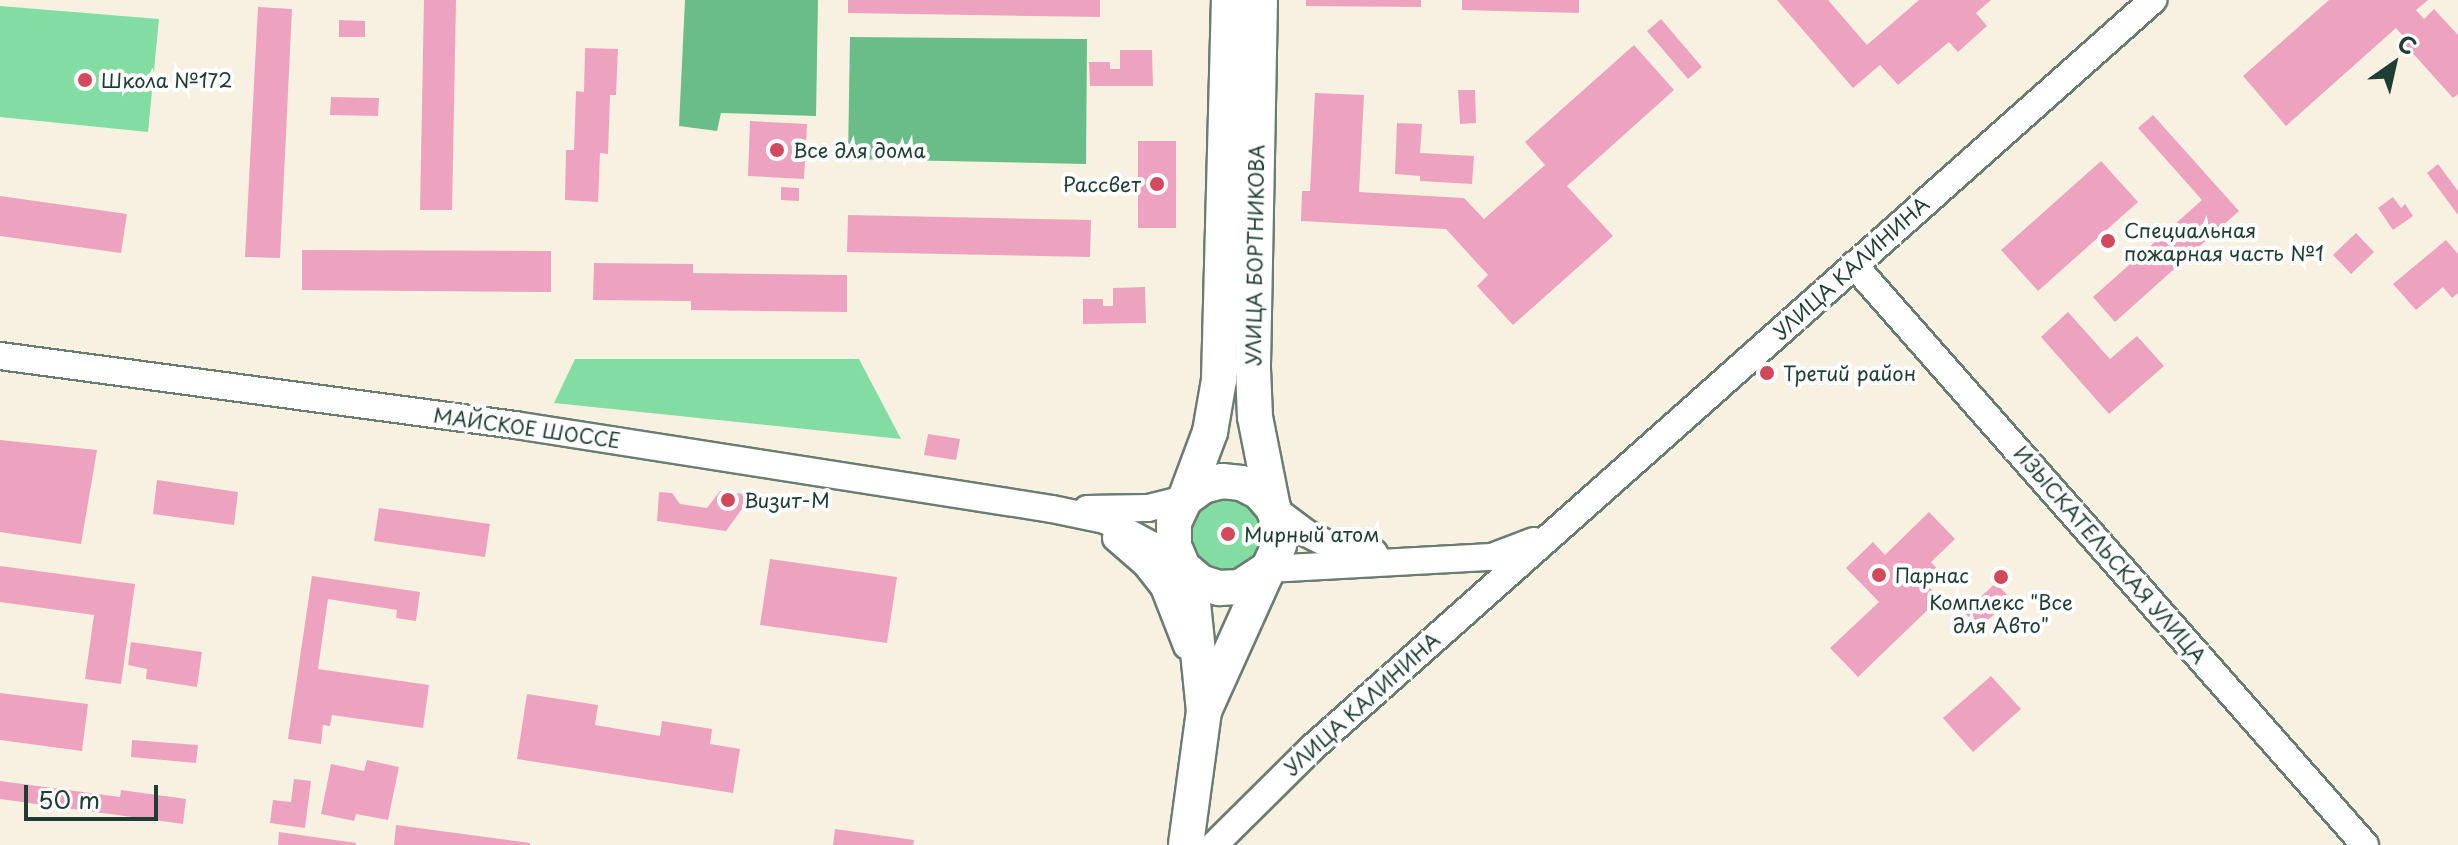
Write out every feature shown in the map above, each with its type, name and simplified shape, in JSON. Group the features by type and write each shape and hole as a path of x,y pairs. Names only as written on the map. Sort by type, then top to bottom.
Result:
{"main road":[{"name":"УЛИЦА БОРТНИКОВА","path":"1185,499 1210,432 1219,380 1229,0"},
{"name":"УЛИЦА БОРТНИКОВА","path":"1260,0 1253,369 1255,417 1273,508"},
{"path":"1186,845 1204,711 1192,593 1174,546 1174,523 1185,499 1203,486 1222,481 1241,483 1259,492 1273,508 1280,528 1279,545 1204,711"},
{"path":"1183,567 1200,582 1219,588 1240,587 1268,569"}],"street":[{"name":"УЛИЦА КАЛИНИНА","path":"1214,845 1267,790 1549,535 2153,0"},
{"name":"ИЗЫСКАТЕЛЬСКАЯ УЛИЦА","path":"1854,265 2365,845"},
{"name":"МАЙСКОЕ ШОССЕ","path":"0,356 515,425 1052,509 1105,520 1157,548 1183,567"},
{"name":"МАЙСКОЕ ШОССЕ","path":"1052,509 1148,508 1185,499"},
{"name":"УЛИЦА КАЛИНИНА","path":"1273,508 1306,533 1330,545 1421,560"},
{"name":"МАЙСКОЕ ШОССЕ","path":"1052,509 1081,517 1125,544 1164,587 1183,630 1204,711"},
{"name":"УЛИЦА КАЛИНИНА","path":"1268,569 1492,557 1549,535"}],"green space":[{"path":"685,0 818,0 816,116 721,113 717,131 679,126"},
{"name":"Школа №172","path":"0,6 159,19 148,132 0,117"},
{"path":"850,37 1087,39 1086,164 848,159"},
{"path":"575,359 859,359 901,439 554,403"},
{"path":"1226,497 1240,500 1253,508 1261,521 1264,535 1261,549 1253,562 1240,570 1226,573 1212,570 1199,562 1191,549 1188,535 1191,521 1199,508 1212,500"}],"building":[{"path":"424,0 456,0 452,210 420,210"},
{"path":"848,0 1100,0 1100,17 848,13"},
{"path":"1306,0 1421,0 1421,7 1306,6"},
{"path":"1462,0 1579,0 1579,13 1462,10"},
{"path":"1777,0 1828,0 1867,45 1919,0 1991,0 1976,13 1987,26 1958,52 1949,42 1898,85 1880,65 1853,88"},
{"path":"2329,0 2428,0 2416,10 2424,19 2434,9 2458,35 2458,94 2453,98 2400,39 2403,36 2396,28 2286,126 2243,76"},
{"path":"258,7 292,9 280,258 245,257"},
{"path":"1661,19 1702,67 1688,79 1647,31"},
{"path":"339,20 365,21 365,37 339,37"},
{"path":"1634,45 1674,90 1567,186 1613,236 1513,325 1477,286 1488,275 1446,229 1301,221 1302,191 1310,191 1315,93 1364,95 1359,192 1464,198 1484,219 1545,165 1525,142"},
{"path":"585,48 618,49 616,95 610,95 608,154 600,153 598,202 565,200 566,150 574,150 576,91 584,92"},
{"path":"1120,50 1152,50 1153,86 1090,86 1089,62 1110,62 1110,69 1120,69"},
{"path":"1458,90 1475,90 1476,123 1460,124"},
{"path":"331,97 379,98 378,116 330,115"},
{"path":"2153,115 2239,211 2115,322 2093,297 2202,200 2138,128"},
{"name":"Все для дома","path":"750,121 807,124 804,179 748,176"},
{"path":"1397,123 1422,124 1420,153 1474,156 1472,184 1420,181 1420,176 1395,174"},
{"name":"Рассвет","path":"1138,141 1176,141 1176,228 1138,228"},
{"path":"2101,161 2138,202 2038,291 2001,250"},
{"path":"2438,164 2458,191 2458,215 2427,173"},
{"path":"781,187 799,188 799,201 781,200"},
{"path":"0,196 127,214 121,253 0,236"},
{"path":"2393,197 2401,208 2405,204 2413,216 2393,230 2378,208"},
{"path":"848,215 1091,220 1090,257 847,252"},
{"path":"2356,233 2374,252 2351,274 2333,255"},
{"path":"2446,240 2458,254 2458,293 2452,298 2443,287 2416,310 2393,284"},
{"path":"302,250 551,251 551,292 302,290"},
{"path":"594,263 693,264 693,273 847,275 847,312 691,310 691,301 593,300"},
{"path":"1145,287 1146,323 1083,324 1083,299 1103,299 1103,306 1113,306 1113,288"},
{"path":"2068,312 2110,359 2137,336 2164,366 2109,414 2041,337"},
{"path":"928,434 960,439 956,460 924,455"},
{"path":"0,440 97,450 81,544 0,532"},
{"path":"157,480 238,492 234,525 153,514"},
{"path":"720,491 752,495 726,531 657,521 659,492 672,493 680,504 707,508"},
{"path":"379,508 490,524 485,557 374,541"},
{"path":"1929,512 1955,539 1931,562 1940,572 1927,585 1940,598 1858,677 1830,648 1879,602 1846,568 1873,542 1885,555"},
{"path":"770,559 897,577 887,643 760,625"},
{"path":"0,566 135,584 121,684 85,679 94,615 0,602"},
{"path":"312,576 420,592 416,621 396,618 397,610 328,599 318,669 429,685 423,728 332,715 330,726 323,725 321,744 288,739"},
{"path":"1996,583 2011,599 1979,628 1964,612"},
{"path":"131,642 202,652 197,687 146,679 147,669 128,665"},
{"path":"1991,676 2021,709 1973,752 1943,718"},
{"path":"0,693 88,704 82,751 0,740"},
{"path":"527,694 598,705 595,725 660,736 662,721 712,729 710,744 740,749 733,793 517,759"},
{"path":"132,740 198,745 196,763 131,757"},
{"path":"367,760 399,767 388,820 356,814 354,821 321,814 331,764 364,771"},
{"path":"294,779 311,781 305,828 270,823 273,800 291,802"},
{"path":"0,781 120,797 121,790 186,799 183,824 0,799"},
{"path":"396,825 530,843 530,845 394,845"},
{"path":"835,829 914,840 913,845 833,845"},
{"path":"279,832 356,843 356,845 278,845"}],"place":[{"name":"Школа №172","path":"85,80"},
{"name":"Все для дома","path":"777,150"},
{"name":"Рассвет","path":"1157,184"},
{"name":"Специальная пожарная часть №1","path":"2108,241"},
{"name":"Третий район","path":"1767,373"},
{"name":"Визит-М","path":"728,500"},
{"name":"Мирный атом","path":"1228,534"},
{"name":"Парнас","path":"1879,575"},
{"name":"Комплекс \"Все для Авто\"","path":"2001,577"}]}
